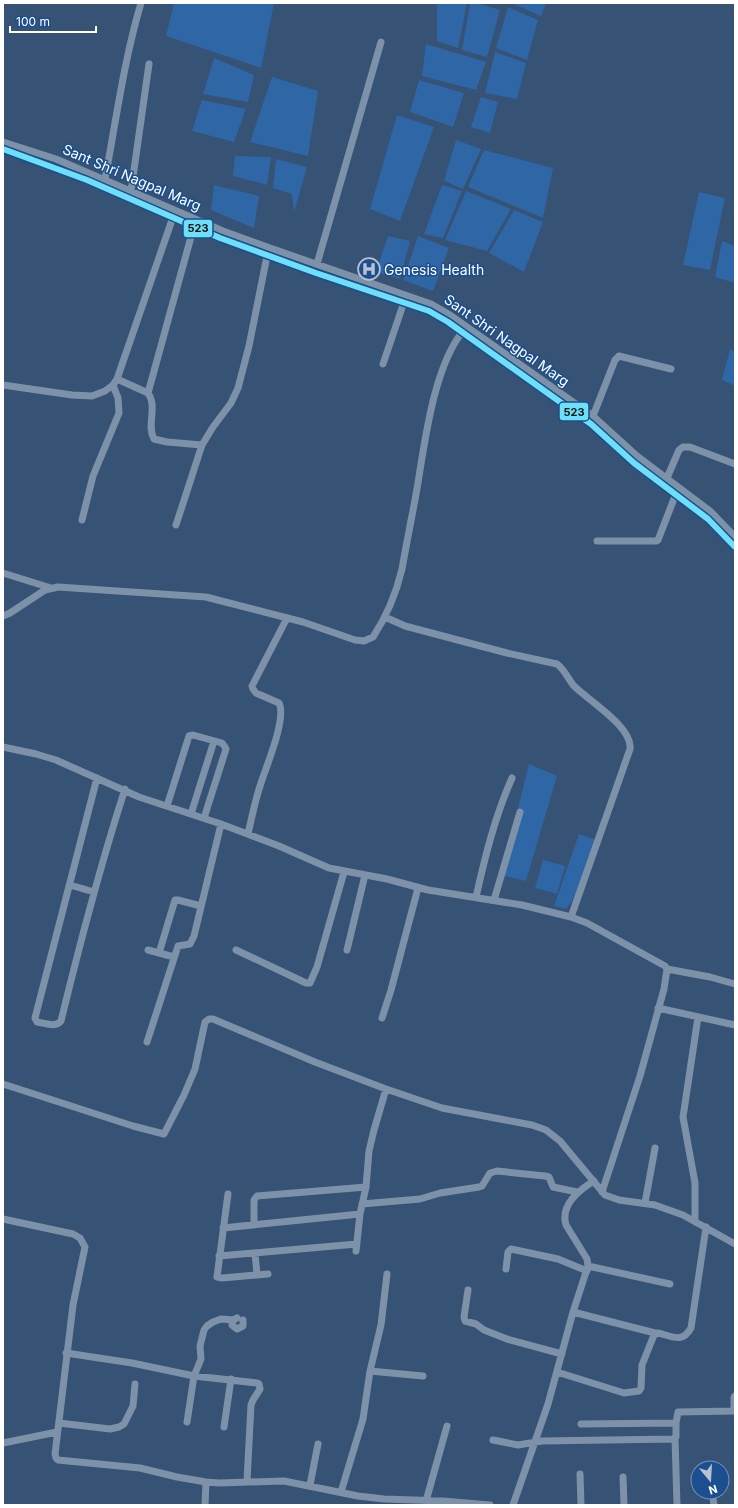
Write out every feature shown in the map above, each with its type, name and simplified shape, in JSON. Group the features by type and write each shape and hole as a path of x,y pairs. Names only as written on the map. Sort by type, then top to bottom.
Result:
{"street":[{"path":"105,180 122,85 133,32 141,3"},
{"path":"321,274 320,265 380,42"},
{"path":"131,191 149,64"},
{"name":"Sant Shri Nagpal Marg","path":"3,142 56,158 223,231 431,304 450,315 464,330 591,424 634,463 710,511 735,537"},
{"name":"Sant Shri Nagpal Marg","path":"3,149 80,177 220,238 267,256 429,311 464,330 593,416 637,456 667,478 677,491 708,518 735,547"},
{"path":"82,520 93,476 119,413 115,382 173,217"},
{"path":"148,393 194,226"},
{"path":"176,525 202,445 231,403 238,388 249,346 267,256"},
{"path":"383,364 404,302"},
{"path":"3,616 45,590 58,587 206,597 287,618 355,640 364,641 373,637 385,617 397,589 436,390 450,352 464,330"},
{"path":"593,416 615,360 619,356 672,369"},
{"path":"3,385 72,395 92,396 100,393 115,382"},
{"path":"115,382 148,393 152,400 152,431 154,439 167,442 202,445"},
{"path":"667,478 679,450 683,447 690,447 735,464"},
{"path":"597,541 658,540 677,491"},
{"path":"3,573 51,588"},
{"path":"385,617 405,626 507,653 557,664 562,668 574,685 615,721 628,738 630,749 571,917"},
{"path":"248,834 260,784 274,748 281,710 279,703 256,693 252,687 287,618"},
{"path":"167,806 189,736 193,735 222,743 226,749 204,818"},
{"path":"191,814 214,741"},
{"path":"3,747 47,757 125,789 139,797 248,834 321,865 344,872 387,879 418,888 522,905 571,917 587,923 665,966 667,969 710,977 735,984"},
{"path":"97,778 35,1018 37,1022 56,1025 61,1021 94,892 125,789"},
{"path":"476,897 484,860 505,794 512,778"},
{"path":"494,900 520,812"},
{"path":"147,1042 178,946 188,945 191,942 221,824"},
{"path":"236,950 306,983 310,983 317,967 344,872"},
{"path":"347,950 365,875"},
{"path":"70,885 94,892"},
{"path":"382,1018 391,990 418,888"},
{"path":"158,953 174,900 201,906"},
{"path":"148,950 174,957"},
{"path":"602,1192 640,1076 664,989 667,969"},
{"path":"658,1008 735,1025"},
{"path":"695,1221 695,1183 683,1118 698,1017"},
{"path":"3,1084 133,1126 164,1134 190,1084 205,1022 210,1018 315,1062 386,1089 442,1108 525,1123 539,1127 560,1141 602,1192 610,1197 619,1200 645,1203 684,1215 735,1244"},
{"path":"220,1256 356,1247 360,1214 366,1186 369,1151 386,1089"},
{"path":"645,1203 655,1148"},
{"path":"362,1204 420,1199 440,1193 479,1187 482,1186 490,1173 497,1171 545,1176 549,1178 553,1186 577,1192"},
{"path":"513,1505 557,1372 573,1312 587,1268 587,1259 565,1221 569,1204 577,1192 594,1181"},
{"path":"254,1225 254,1200 257,1196 366,1186"},
{"path":"228,1194 217,1275 218,1278 268,1274"},
{"path":"223,1228 360,1214"},
{"path":"3,1219 73,1234 82,1240 85,1250 74,1295 66,1353 55,1454 58,1460 140,1468 206,1482 275,1480 310,1485 384,1502 411,1503 426,1501 490,1505"},
{"path":"573,1312 681,1338 691,1328 706,1227"},
{"path":"506,1269 508,1252 511,1249 558,1259 587,1268 670,1284"},
{"path":"255,1253 256,1275"},
{"path":"341,1492 363,1419 370,1371 381,1325 386,1274"},
{"path":"468,1290 464,1317 465,1321 476,1324 484,1330 507,1339 562,1354"},
{"path":"187,1422 194,1376 202,1359 200,1346 204,1330 209,1324 221,1319 238,1320"},
{"path":"557,1372 624,1393 639,1391 641,1388 643,1362 656,1333"},
{"path":"66,1353 194,1376 257,1383 260,1387 251,1405 247,1482"},
{"path":"370,1371 423,1376"},
{"path":"224,1427 231,1380"},
{"path":"59,1423 110,1429 119,1427 124,1424 133,1406 135,1384"},
{"path":"677,1505 675,1438 677,1414 679,1412 734,1411 735,1396"},
{"path":"581,1424 676,1423"},
{"path":"426,1501 447,1426"},
{"path":"3,1443 57,1432"},
{"path":"493,1440 518,1445 535,1442 675,1438"},
{"path":"310,1485 318,1444"},
{"path":"580,1474 581,1505"},
{"path":"623,1477 624,1505"},
{"path":"205,1505 206,1482"}],"shaded area":[{"path":"174,3 274,3 261,68 166,36"},
{"path":"437,3 467,3 458,48 437,41"},
{"path":"470,3 477,3 500,10 487,57 462,50"},
{"path":"511,3 546,3 541,16"},
{"path":"508,7 538,20 527,60 496,48"},
{"path":"426,44 486,62 476,90 422,76"},
{"path":"495,52 526,63 517,99 485,93"},
{"path":"214,58 254,75 248,102 203,94"},
{"path":"272,77 318,91 308,156 250,142"},
{"path":"419,80 464,93 453,127 410,112"},
{"path":"481,97 498,102 490,133 471,127"},
{"path":"202,100 246,109 234,142 192,131"},
{"path":"397,115 434,127 400,221 370,209"},
{"path":"456,140 481,149 463,189 444,181"},
{"path":"484,150 553,168 543,218 468,187"},
{"path":"235,156 271,157 267,185 233,176"},
{"path":"276,159 307,167 294,213 292,194 273,188"},
{"path":"214,185 259,196 254,228 211,210"},
{"path":"442,185 462,191 443,238 424,234"},
{"path":"466,191 511,209 487,251 445,240"},
{"path":"699,192 725,198 710,270 683,265"},
{"path":"514,210 543,222 524,272 489,253"},
{"path":"388,236 410,241 400,279 376,272"},
{"path":"418,236 449,248 433,291 403,280"},
{"path":"722,241 735,246 735,283 715,277"},
{"path":"730,349 735,352 735,386 722,380"},
{"path":"529,764 557,776 526,881 501,875"},
{"path":"579,834 596,840 581,885 572,902 566,909 554,906"},
{"path":"543,860 565,866 557,894 535,888"}],"transit line":[{"name":"523","path":"3,149 87,180 220,238 316,273 429,311 448,322 591,424 634,463 708,519 735,547"}],"place":[{"name":"Genesis Health","path":"369,269"}]}
